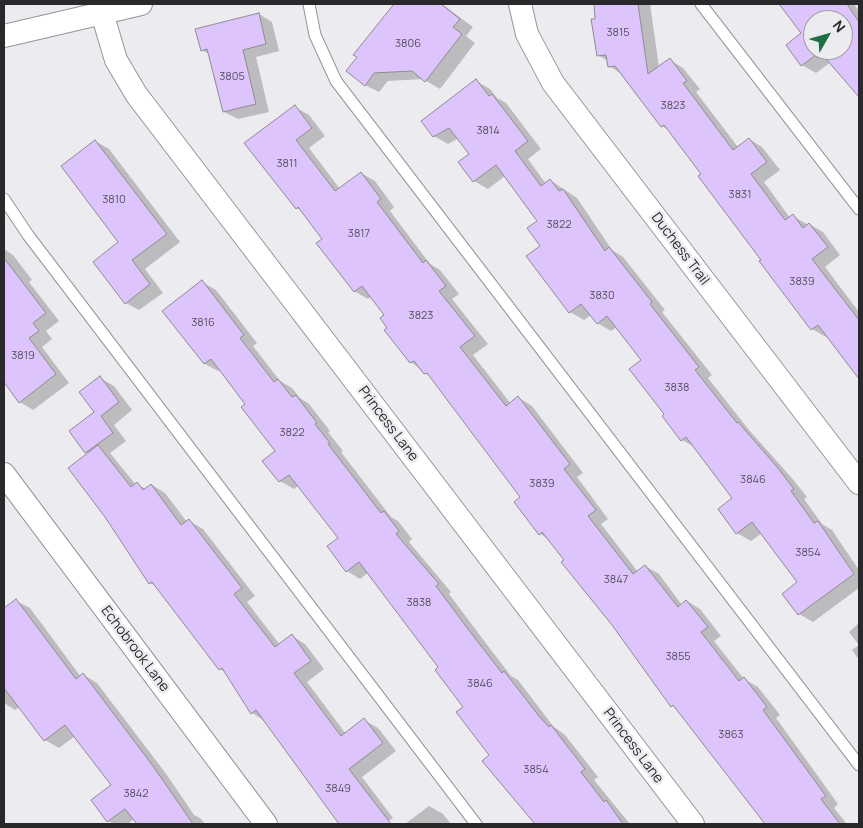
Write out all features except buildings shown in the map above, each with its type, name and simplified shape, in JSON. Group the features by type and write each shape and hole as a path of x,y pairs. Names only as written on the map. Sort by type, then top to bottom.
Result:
{"street":[{"path":"4,36 141,4"},
{"name":"Duchess Trail","path":"520,4 527,34 553,83 859,483"},
{"name":"Princess Lane","path":"102,13 116,60 136,94 693,824"},
{"name":"Echobrook Lane","path":"4,474 266,824"}],"lane":[{"path":"309,4 315,35 336,81 859,765"},
{"path":"701,4 859,209"},
{"path":"4,200 34,243 476,824"}]}
